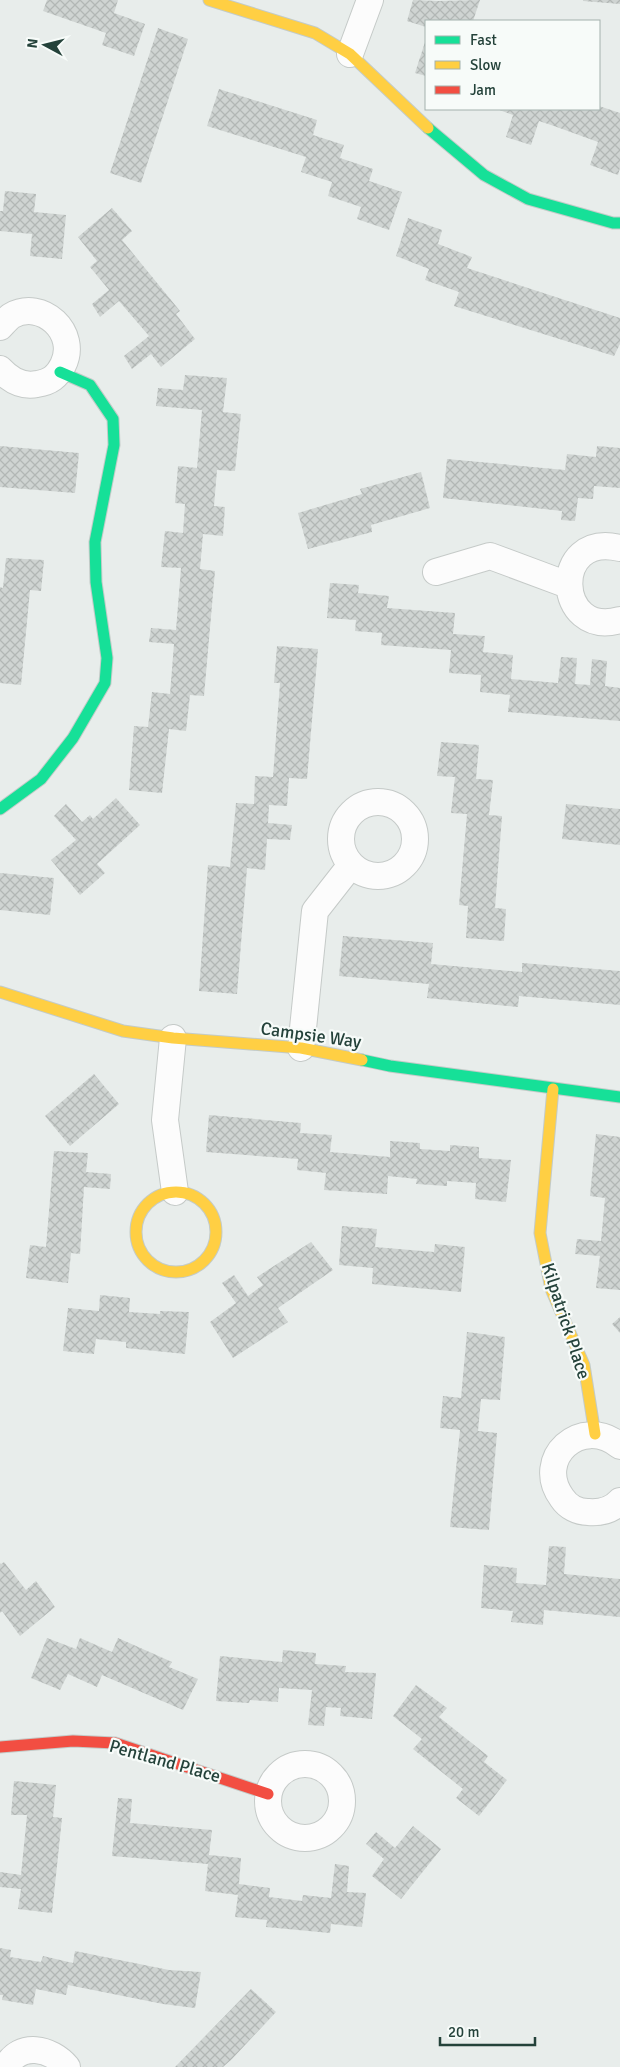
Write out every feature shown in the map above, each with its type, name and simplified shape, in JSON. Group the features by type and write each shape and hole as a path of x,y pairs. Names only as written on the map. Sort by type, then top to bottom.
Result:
{"street":[{"path":"209,0 315,33 350,54 441,140 484,175 528,199 613,223 620,223"},
{"path":"350,54 370,0"},
{"path":"0,327 9,317 22,312 39,312 51,317 61,328 68,341 68,356 60,372 49,382 32,385 20,384 8,378 0,369"},
{"path":"0,809 41,779 73,738 104,683 107,658 96,582 95,542 114,444 112,419 90,384 60,372"},
{"path":"620,548 606,546 584,553 570,571 568,585 571,598 581,613 592,620 606,623 620,620"},
{"path":"436,572 490,556 568,585"},
{"path":"301,1048 315,911 351,865"},
{"name":"Campsie Way","path":"0,992 123,1031 173,1038 301,1048 390,1066 620,1097"},
{"path":"173,1038 165,1120 175,1192"},
{"name":"Kilpatrick Place","path":"553,1089 540,1233 551,1289 584,1365 595,1434"},
{"path":"175,1192 200,1199 209,1209 215,1221 216,1234 213,1247 206,1259 195,1267 182,1271 170,1271 152,1263 140,1248 136,1236 142,1210 156,1198 175,1192"},
{"path":"620,1446 608,1437 585,1434 572,1440 562,1449 555,1461 553,1475 556,1491 565,1502 584,1512 597,1513 606,1511 620,1501"},
{"name":"Pentland Place","path":"0,1747 73,1741 115,1744 268,1794"},
{"path":"6,2067 17,2055 33,2050 46,2051 59,2058 67,2067"}],"building":[{"path":"47,0 118,0 114,13 145,24 134,56 102,45 106,33 43,11"},
{"path":"413,0 480,0 473,20 425,20 425,27 407,21"},
{"path":"620,0 620,4 583,1"},
{"path":"158,28 188,39 141,183 110,173"},
{"path":"425,42 425,76 415,73"},
{"path":"219,89 317,120 313,135 344,145 340,158 373,169 369,181 402,192 389,230 357,219 361,207 328,196 332,182 301,172 306,157 207,126"},
{"path":"600,106 620,113 620,168 618,175 590,165 598,142 554,126 539,121 531,145 506,137 513,115 500,110 600,110"},
{"path":"5,191 36,194 34,212 66,215 62,259 30,256 32,234 0,231 0,211 3,211"},
{"path":"112,208 132,231 122,240 180,311 176,314 195,339 161,367 151,354 132,369 124,356 149,336 119,301 100,317 92,304 109,290 90,267 97,261 78,237"},
{"path":"408,218 442,230 438,244 472,257 467,268 620,318 620,344 614,356 454,306 459,292 425,280 429,269 396,256"},
{"path":"185,375 227,378 223,412 241,414 235,471 217,470 214,506 225,507 223,536 203,534 200,569 215,571 204,696 190,695 186,731 169,729 162,793 129,790 134,726 148,727 152,692 170,694 174,644 149,642 151,628 176,630 181,568 161,567 165,531 183,533 185,504 175,503 178,466 197,468 202,410 156,406 158,388 183,390"},
{"path":"0,446 79,453 75,493 0,487"},
{"path":"597,446 620,448 620,488 594,486 593,499 578,498 575,521 561,520 562,511 443,498 447,459 565,470 567,454 596,457"},
{"path":"421,472 430,508 371,525 372,532 308,549 298,513 362,494 360,489"},
{"path":"6,558 44,560 41,591 30,590 21,685 0,683 0,587 3,588"},
{"path":"330,583 359,585 358,593 389,596 387,608 455,613 453,634 485,636 483,652 513,655 511,679 558,683 561,657 577,658 575,684 590,685 592,659 607,661 605,686 620,688 620,721 508,712 510,695 480,692 481,675 449,673 451,650 381,645 382,633 355,631 356,620 327,618"},
{"path":"277,646 318,649 307,779 289,778 287,806 269,805 268,823 292,825 290,840 267,839 265,870 247,868 237,994 199,991 208,865 230,867 236,803 254,804 255,776 273,777 280,683 274,683"},
{"path":"441,742 479,745 476,779 493,780 489,815 502,816 495,908 506,909 504,941 466,938 468,906 459,905 467,814 451,813 455,777 437,776"},
{"path":"116,798 140,825 97,864 105,873 80,895 51,860 76,840 54,816 66,804 82,822 90,815 93,819"},
{"path":"566,804 620,809 620,845 562,839"},
{"path":"0,873 54,878 50,915 0,910"},
{"path":"343,936 433,943 431,964 522,972 522,963 620,971 620,1005 519,996 518,1007 427,998 429,984 339,976"},
{"path":"94,1074 119,1104 70,1146 45,1116"},
{"path":"209,1115 301,1123 300,1133 332,1135 330,1152 390,1157 390,1141 420,1143 420,1149 450,1151 450,1145 479,1147 479,1158 511,1160 506,1202 475,1199 476,1183 447,1181 447,1186 416,1184 417,1179 388,1176 387,1194 324,1190 326,1173 297,1170 298,1159 206,1152"},
{"path":"596,1134 620,1137 620,1290 596,1288 600,1256 575,1254 577,1239 601,1241 605,1198 590,1196"},
{"path":"54,1151 88,1153 86,1172 111,1174 110,1189 84,1187 80,1254 71,1253 68,1283 26,1278 30,1245 46,1247"},
{"path":"342,1226 377,1229 375,1247 434,1252 435,1244 465,1247 461,1292 372,1284 373,1268 339,1265"},
{"path":"311,1242 333,1270 278,1308 288,1322 233,1358 210,1322 236,1303 222,1283 234,1275 248,1296 263,1285 257,1277"},
{"path":"100,1295 130,1298 129,1312 160,1314 160,1311 189,1312 185,1354 126,1348 126,1342 96,1339 94,1354 63,1351 68,1308 99,1311"},
{"path":"620,1317 620,1333 612,1324"},
{"path":"467,1332 505,1337 500,1400 481,1399 478,1431 497,1433 489,1530 450,1527 460,1430 440,1428 443,1396 461,1398"},
{"path":"549,1546 566,1547 564,1574 620,1579 620,1617 544,1610 543,1625 511,1622 513,1611 481,1608 484,1565 517,1568 516,1583 546,1585"},
{"path":"4,1562 26,1590 36,1581 55,1607 20,1636 2,1611 0,1613 0,1563"},
{"path":"47,1638 76,1649 80,1638 112,1652 118,1638 172,1662 169,1667 198,1679 183,1710 102,1675 97,1687 68,1674 60,1690 31,1678"},
{"path":"283,1650 316,1653 315,1664 346,1666 345,1672 376,1673 372,1719 340,1716 341,1708 326,1707 324,1726 308,1725 312,1690 279,1688 278,1702 250,1700 249,1703 216,1701 220,1656 282,1662"},
{"path":"416,1685 447,1708 439,1717 488,1756 484,1762 507,1780 479,1816 456,1798 463,1789 413,1749 422,1739 393,1716"},
{"path":"14,1781 56,1785 53,1817 62,1818 52,1913 18,1909 21,1889 0,1887 0,1872 21,1875 27,1815 11,1815"},
{"path":"118,1798 132,1799 130,1823 212,1830 209,1855 241,1858 239,1884 270,1888 269,1897 302,1901 303,1895 331,1898 335,1864 349,1866 347,1892 366,1893 362,1927 331,1924 330,1933 266,1927 267,1920 235,1917 238,1895 205,1891 208,1864 112,1856"},
{"path":"413,1826 441,1849 401,1899 372,1876 384,1859 366,1844 376,1832 395,1848"},
{"path":"0,1948 11,1950 10,1957 41,1962 43,1956 73,1963 75,1951 169,1970 201,1972 195,2008 163,2004 68,1985 66,1995 36,1989 33,2005 2,2000 3,1995 0,1995"},
{"path":"251,1989 276,2012 232,2059 223,2067 175,2067"}],"traffic: fast":[{"path":"428,128 484,175 528,199 613,223 620,223"},
{"path":"0,809 41,779 73,738 105,683 107,658 96,582 95,542 114,445 113,419 90,385 60,372"},
{"path":"362,1060 390,1066 620,1097"}],"traffic: slow":[{"path":"209,0 315,33 350,54 428,128"},
{"path":"0,992 123,1031 173,1038 301,1048 362,1060"},
{"path":"553,1089 540,1233 551,1289 584,1365 595,1434"},
{"path":"176,1192 191,1195 204,1204 213,1217 216,1232 213,1247 204,1260 191,1269 176,1272 161,1269 148,1260 139,1247 136,1232 139,1217 148,1204 161,1195 176,1192"}],"traffic: jam":[{"path":"0,1747 73,1741 115,1743 268,1794"}]}
